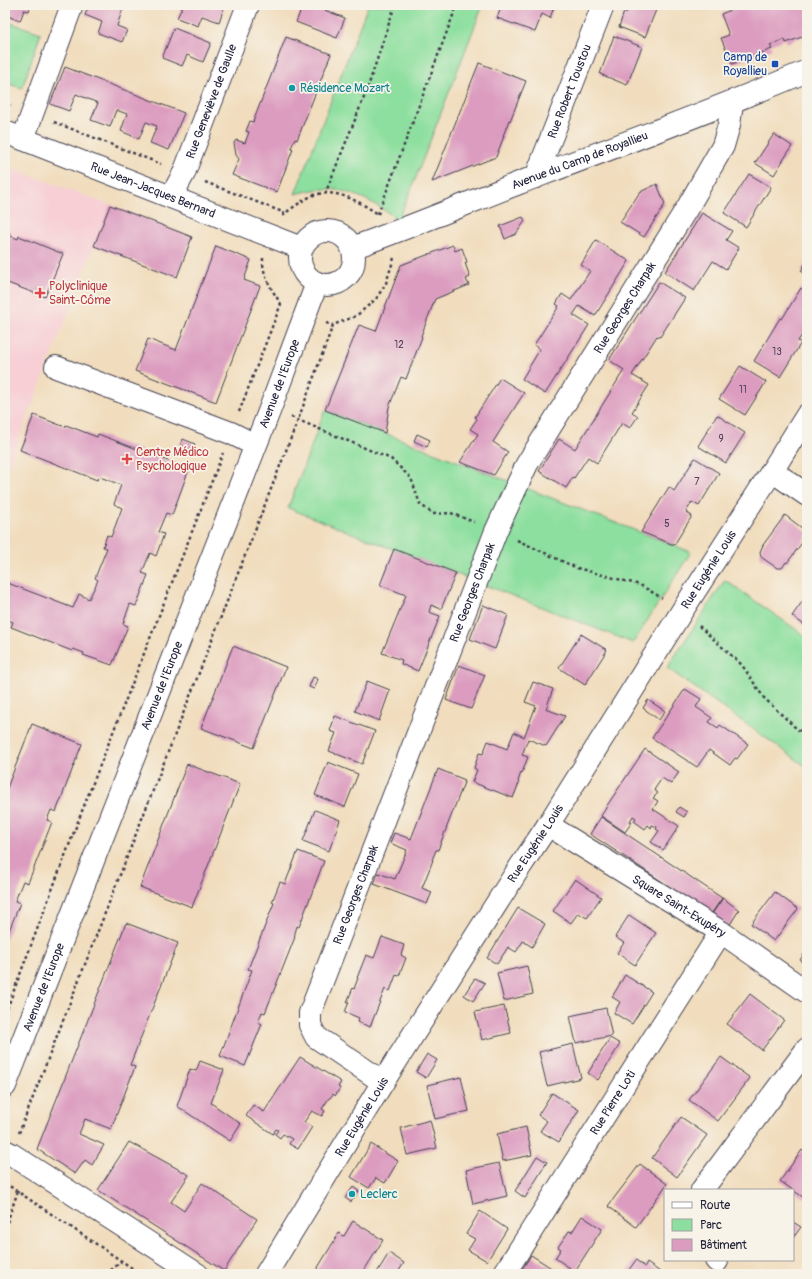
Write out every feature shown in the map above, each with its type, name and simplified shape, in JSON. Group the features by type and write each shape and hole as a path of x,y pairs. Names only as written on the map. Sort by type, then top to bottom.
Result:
{"street":[{"path":"14,135 32,114 72,5"},
{"name":"Rue Geneviève de Gaulle","path":"171,197 184,173 248,5"},
{"name":"Rue Robert Toustou","path":"536,177 603,5"},
{"name":"Avenue du Camp de Royallieu","path":"352,248 732,103 807,71"},
{"name":"Rue Georges Charpak","path":"383,1082 316,1037 310,1025 310,1013 496,531 527,464 685,211 722,146 732,103"},
{"name":"Rue Jean-Jacques Bernard","path":"14,135 301,248"},
{"path":"320,232 333,232 344,238 352,248 354,260 350,272 341,281 329,285 317,284 305,275 300,262 301,248 309,238 320,232"},
{"name":"Avenue de l'Europe","path":"5,1086 270,409 317,284"},
{"path":"56,368 231,433 255,445"},
{"name":"Rue Eugénie Louis","path":"266,1274 383,1082 548,825 807,415"},
{"path":"772,471 807,495"},
{"name":"Square Saint-Exupéry","path":"548,825 721,932 807,992"},
{"name":"Rue Pierre Loti","path":"504,1274 721,932"},
{"path":"703,1189 807,1049"},
{"path":"8,1153 197,1274"}],"path":[{"path":"326,194 367,90 395,5"},
{"path":"378,214 457,5"},
{"path":"5,103 285,213"},
{"path":"326,194 341,195 361,203 384,218 396,232 402,253 393,259 386,283 376,299 356,316 333,325 305,317 282,304 270,288 263,270 263,259 270,236 285,213 314,195 326,194"},
{"path":"5,1014 82,811 282,304"},
{"path":"8,1153 298,420 333,325"},
{"path":"270,409 391,458 411,478 420,504 433,514 452,513 533,546 577,568 640,585 682,611 742,665 764,698 798,730 807,733"},
{"path":"5,1183 141,1274"},
{"path":"5,1228 18,1192"},
{"path":"106,1274 121,1262"}],"shaded area":[{"name":"Polyclinique Saint-Côme","path":"5,166 110,205 5,475"}],"green space":[{"path":"368,5 483,5 398,220 382,208 363,198 343,191 320,189 295,194"},
{"path":"5,21 41,33 22,88 5,83"},
{"path":"325,410 691,552 633,643 288,508"},
{"path":"725,580 807,637 807,767 667,668"}],"building":[{"path":"5,5 31,5 29,11 24,10 20,21 5,15"},
{"path":"89,5 124,5 117,26 127,30 122,42 98,33 102,22 85,15"},
{"path":"183,5 225,5 219,22 202,16 198,26 177,18"},
{"path":"303,5 315,5 314,6 345,18 337,38 296,22"},
{"path":"502,5 519,5 530,9 532,5 549,5 554,7 550,18 542,14 535,32 497,18"},
{"path":"630,5 658,5 645,37 619,27 624,12 626,13"},
{"path":"743,5 807,5 807,35 786,43 785,39 770,45 772,49 732,64 721,38 729,35 721,14"},
{"path":"174,28 211,43 203,62 187,55 182,66 162,58"},
{"path":"614,36 642,47 627,85 600,74"},
{"name":"Résidence Mozart","path":"286,37 331,54 297,140 295,139 291,148 293,149 277,192 232,175 239,159 236,155 234,143 236,140 245,143 249,132 246,131 250,121 253,122"},
{"path":"479,63 526,81 510,121 509,120 496,157 432,182"},
{"path":"65,67 184,113 169,150 150,143 157,126 146,122 139,139 121,131 127,114 116,110 110,127 91,120 98,103 76,94 69,111 50,104"},
{"path":"774,134 792,146 774,175 755,163"},
{"path":"749,174 771,187 746,227 724,213"},
{"path":"657,184 665,204 644,237 620,222 640,192"},
{"path":"110,205 192,237 177,277 94,246"},
{"path":"702,213 732,231 726,240 739,248 726,269 713,261 694,291 665,272"},
{"path":"523,217 525,221 516,234 505,239 500,226"},
{"path":"5,231 10,233 9,235 18,239 19,236 63,254 45,297 5,282"},
{"path":"596,240 629,261 595,316 579,306 573,315 589,325 545,394 522,379 540,349 534,345 559,306 556,304 562,294 571,300 590,271 581,265"},
{"path":"453,245 455,251 462,248 470,277 466,279 469,285 435,299 406,379 401,377 389,407 385,433 325,410 359,325 376,331 401,265"},
{"path":"216,246 251,260 244,280 260,286 216,402 135,371 148,339 176,350"},
{"path":"807,261 807,275 801,271"},
{"path":"659,282 685,298 660,337 657,336 632,375 649,385 632,412 638,416 630,428 622,423 597,463 588,457 566,488 539,471 559,439 575,449 624,370 609,360"},
{"path":"801,288 807,292 807,334 804,332 798,341 801,343 780,377 754,361 780,318 782,319"},
{"path":"740,366 766,382 745,415 719,399"},
{"path":"500,378 524,393 493,442 508,452 494,475 460,462 478,434 470,429 477,419 475,417"},
{"path":"34,415 97,437 98,434 189,469 172,515 166,513 158,532 164,534 156,556 150,553 142,573 148,575 136,606 130,604 123,624 128,626 112,665 83,655 84,653 73,649 72,651 11,627 13,622 5,619 5,582 73,608 79,594 89,599 98,580 95,578 107,548 103,547 107,535 111,537 122,508 114,504 121,485 100,477 97,480 20,450"},
{"path":"717,415 745,433 726,463 698,446"},
{"path":"417,434 430,440 427,447 414,441"},
{"path":"183,439 195,444 192,451 180,445"},
{"path":"695,458 719,473 699,506 692,502 686,512 692,516 674,545 641,532 669,487 674,491"},
{"path":"785,515 807,532 807,536 787,563 786,562 782,568 777,568 761,557 760,552 763,545"},
{"path":"394,549 456,573 441,609 431,605 429,612 440,616 418,671 401,664 402,660 382,653 406,595 380,585"},
{"path":"807,595 807,627 792,616"},
{"path":"483,605 508,615 495,649 470,639"},
{"path":"581,634 607,650 585,685 559,668"},
{"path":"233,646 286,667 254,748 201,728"},
{"path":"459,665 485,675 471,709 446,700"},
{"path":"313,677 318,679 314,689 309,687"},
{"path":"367,681 390,690 379,721 355,711"},
{"path":"533,682 553,689 546,709 565,716 546,746 528,739 522,755 528,757 522,773 521,772 519,783 513,798 472,782 477,770 474,768 479,753 483,754 488,741 507,749 514,732 524,737 536,706 525,702"},
{"path":"685,689 701,699 696,707 712,718 709,722 718,728 720,725 748,744 737,759 735,758 730,765 709,750 697,767 652,738"},
{"path":"648,700 665,711 659,720 643,708"},
{"path":"335,716 375,731 362,764 329,751 336,733 330,731"},
{"path":"32,724 82,744 56,812 51,810 47,820 52,822 28,883 23,881 15,901 20,903 5,941 5,793"},
{"path":"645,749 679,772 671,784 662,778 654,790 658,793 653,798 658,801 653,809 679,826 663,850 651,842 659,831 656,829 657,827 652,825 651,828 648,825 645,829 634,821 636,818 633,816 630,821 632,822 625,832 601,816"},
{"path":"328,762 358,774 345,807 315,795"},
{"path":"187,764 240,784 192,907 140,887"},
{"path":"438,769 465,780 422,888 432,892 427,904 374,884 378,873 395,879 407,850 390,843 394,833 411,839"},
{"path":"679,807 687,812 684,817 676,812"},
{"path":"315,810 340,820 329,851 303,841"},
{"path":"601,817 722,898 711,914 590,834"},
{"path":"298,851 324,861 299,927 297,926 295,937 265,1013 262,1012 258,1022 262,1024 245,1066 220,1056 252,970 248,969 274,903 272,902 280,882 285,884"},
{"path":"575,879 601,897 587,918 578,913 571,923 553,911"},
{"path":"775,892 798,909 774,941 751,924"},
{"path":"723,898 739,910 729,926 712,914"},
{"path":"518,908 545,924 532,947 523,941 516,952 508,947 497,964 487,958"},
{"path":"629,915 656,933 635,965 617,953 624,943 615,937"},
{"path":"126,923 178,943 130,1065 135,1067 111,1129 85,1119 79,1134 104,1145 92,1165 85,1160 75,1174 37,1149"},
{"path":"382,937 404,945 401,955 406,958 399,976 396,975 390,991 385,989 370,1027 358,1022 359,1018 345,1012 349,1002 347,1002 353,988 354,989 366,955 374,958"},
{"path":"807,950 807,965 800,960"},
{"path":"527,966 533,994 504,1001 497,973"},
{"path":"625,975 652,992 632,1024 614,1013 620,1002 612,997"},
{"path":"475,978 485,983 473,1001 464,995"},
{"path":"750,994 784,1020 762,1050 727,1024"},
{"path":"504,1006 511,1033 482,1040 475,1012"},
{"path":"606,1008 612,1036 576,1043 570,1016"},
{"path":"610,1038 620,1044 598,1080 588,1073"},
{"path":"573,1044 581,1078 547,1086 539,1052"},
{"path":"427,1054 437,1060 426,1078 416,1072"},
{"path":"300,1057 341,1082 338,1087 340,1088 335,1096 333,1094 329,1098 322,1109 325,1111 322,1116 312,1111 304,1122 312,1127 298,1149 289,1144 292,1139 283,1134 280,1138 275,1134 278,1130 276,1129 273,1134 246,1116 253,1105 264,1112"},
{"path":"721,1057 750,1078 718,1121 689,1100"},
{"path":"200,1061 224,1070 211,1103 241,1124 230,1141 177,1106 190,1069 196,1071"},
{"path":"461,1077 469,1111 435,1119 427,1085"},
{"path":"552,1093 579,1110 559,1142 540,1131 547,1121 538,1115"},
{"path":"681,1117 707,1135 677,1177 652,1158"},
{"path":"430,1120 437,1148 407,1155 401,1128"},
{"path":"526,1127 532,1155 503,1161 497,1134"},
{"path":"129,1142 189,1175 171,1202 184,1211 202,1183 257,1219 224,1271 98,1190"},
{"path":"371,1144 398,1161 385,1183 376,1178 369,1188 351,1177"},
{"path":"802,1150 807,1154 807,1200 794,1191 794,1189 791,1189 780,1181"},
{"path":"537,1156 547,1162 525,1198 515,1191"},
{"path":"499,1163 507,1196 473,1204 466,1170"},
{"path":"640,1164 667,1184 636,1227 608,1206"},
{"name":"Leclerc","path":"353,1187 359,1191 351,1202 345,1198"},
{"path":"480,1211 507,1229 487,1261 468,1250 475,1239 466,1234"},
{"path":"582,1216 602,1229 575,1271 580,1274 566,1274 570,1268 555,1258 561,1249 558,1247 569,1231 572,1232"},
{"path":"353,1221 383,1240 362,1274 314,1274 339,1233 344,1236"},
{"path":"794,1223 801,1227 794,1237"},
{"path":"389,1253 404,1263 397,1274 376,1274"},
{"path":"531,1255 553,1269 549,1274 519,1274"},
{"path":"636,1260 645,1267 647,1263 663,1274 626,1274"}],"place":[{"name":"Camp de Royallieu","path":"775,64"},
{"name":"Résidence Mozart","path":"292,88"},
{"name":"Polyclinique Saint-Côme","path":"40,293"},
{"name":"Centre Médico Psychologique","path":"127,459"},
{"name":"Leclerc","path":"352,1194"}]}
